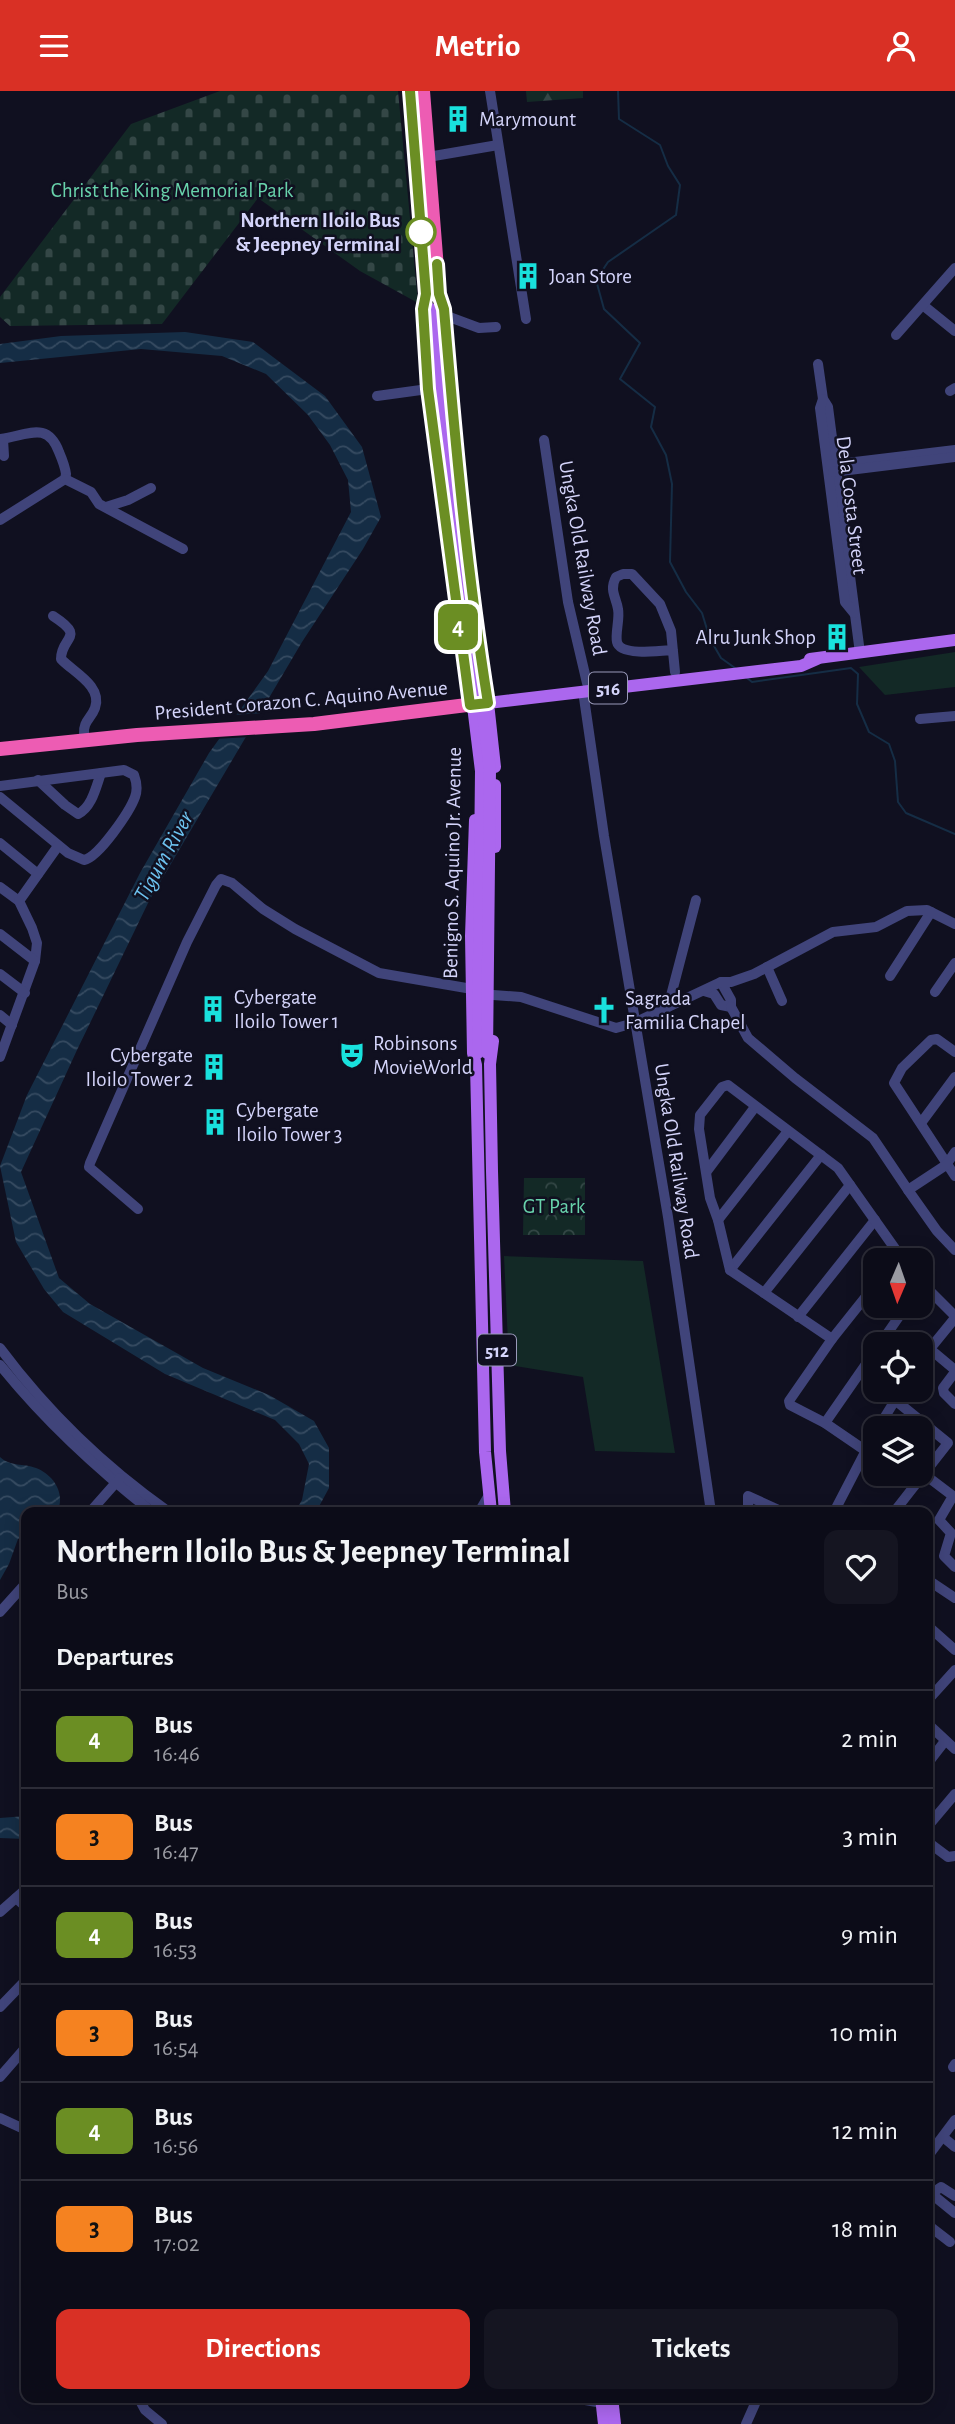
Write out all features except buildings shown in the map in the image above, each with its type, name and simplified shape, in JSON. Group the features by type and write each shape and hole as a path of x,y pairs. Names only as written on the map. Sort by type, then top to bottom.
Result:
{"highway":[{"name":"Benigno S. Aquino Jr. Avenue","path":"410,91 473,603 478,700"},
{"name":"Benigno S. Aquino Jr. Avenue","path":"423,91 435,304"},
{"name":"Benigno S. Aquino Jr. Avenue","path":"435,304 423,309 428,389 459,632 470,649 478,700"},
{"path":"455,605 473,603"},
{"path":"478,700 484,750 495,772"},
{"name":"President Corazon C. Aquino Avenue","path":"37,744 84,734 284,722 478,700"},
{"name":"President Corazon C. Aquino Avenue","path":"0,749 205,726"}],"main road":[{"name":"512","path":"435,304 438,422 481,771 478,909 483,1059"},
{"name":"President Corazon C. Aquino Avenue","path":"478,700 800,662 955,640"},
{"name":"President Corazon C. Aquino Avenue","path":"585,687 676,672 733,670"},
{"name":"Benigno S. Aquino Jr. Avenue","path":"478,700 472,1053 483,1059"},
{"name":"Benigno S. Aquino Jr. Avenue","path":"483,1059 493,1053 495,772"},
{"path":"474,861 495,862"},
{"name":"Benigno S. Aquino Jr. Avenue","path":"483,1059 478,1187 482,1387 490,1507"},
{"name":"Benigno S. Aquino Jr. Avenue","path":"483,1059 492,1187 500,1451 505,1507"},
{"path":"478,1187 492,1187"},
{"path":"604,2424 605,2403"},
{"path":"607,2403 615,2424"}],"street":[{"path":"490,91 526,319"},
{"path":"428,157 498,145"},
{"path":"896,335 953,274"},
{"path":"435,304 479,328 496,327"},
{"path":"924,306 955,331"},
{"name":"Dela Costa Street","path":"818,364 823,399 820,408 832,468 845,602 855,614 860,653"},
{"path":"377,396 428,389"},
{"path":"4,456 1,439 40,433 51,435 64,465 65,479"},
{"name":"Ungka Old Railway Road","path":"544,440 568,602 585,687 600,810 668,1217 710,1507"},
{"path":"832,468 955,450"},
{"path":"832,468 955,457"},
{"path":"65,479 91,492 99,504 183,549"},
{"path":"0,520 65,479"},
{"path":"105,507 118,504 151,488"},
{"path":"673,650 625,651 619,646 618,611 612,589 616,577 632,574 660,604 671,631 676,672"},
{"path":"53,616 69,627 70,632 70,638 61,652 61,659 91,685 94,692 95,708 85,723 84,734"},
{"path":"920,719 955,716"},
{"path":"0,786 124,770 134,775 137,790 131,805 98,852 89,859 74,857 58,846 0,797"},
{"path":"38,780 78,814 84,811 101,773"},
{"path":"0,843 38,874"},
{"path":"19,901 58,846"},
{"path":"138,1209 98,1176 89,1167 90,1163 187,942 221,879 232,883 263,909 295,929 379,973 472,989"},
{"path":"0,887 19,901 37,943 35,961 25,993 0,1057"},
{"path":"668,1007 696,900"},
{"path":"493,995 521,997 616,1028 635,1023 721,982 738,980 833,932 876,927 907,911 923,909 955,924"},
{"path":"890,976 931,912"},
{"path":"0,934 35,961"},
{"path":"935,992 955,963"},
{"path":"767,967 782,1001"},
{"path":"0,974 25,993"},
{"path":"721,982 748,1038 795,1078 873,1137 937,1231 955,1250"},
{"path":"703,991 714,994 720,1005 731,1007"},
{"path":"0,1015 12,1025"},
{"path":"955,1052 937,1039 930,1039 894,1079 898,1090 955,1176"},
{"path":"921,1123 955,1077"},
{"path":"832,1339 730,1270 710,1198 698,1121 704,1108 724,1085 821,1155 838,1168 893,1248"},
{"path":"706,1171 755,1107"},
{"path":"718,1220 788,1131"},
{"path":"908,1190 946,1165 955,1151"},
{"path":"730,1270 821,1155"},
{"path":"764,1293 850,1185"},
{"path":"798,1317 875,1220"},
{"path":"933,1296 955,1317 933,1345"},
{"path":"863,1300 789,1401 790,1405 825,1423 863,1449"},
{"path":"0,1348 45,1404 147,1507"},
{"path":"933,1352 955,1371 943,1388 944,1393 955,1404"},
{"path":"0,1365 40,1414 119,1479 161,1507"},
{"path":"825,1423 863,1368"},
{"path":"897,1402 915,1416"},
{"path":"933,1431 948,1443 933,1460"},
{"path":"837,1507 863,1457"},
{"path":"94,1507 119,1479"},
{"path":"933,1480 954,1495 939,1520 951,1533 944,1556 955,1567"},
{"path":"898,1507 912,1486"},
{"path":"482,1507 489,1495"},
{"path":"748,1507 748,1496 772,1507"},
{"path":"933,1583 955,1598"},
{"path":"0,1612 21,1589"},
{"path":"933,1632 955,1650"},
{"path":"933,1694 955,1670"},
{"path":"933,1729 955,1749"},
{"path":"933,1757 946,1741"},
{"path":"933,1820 955,1794"},
{"path":"933,1846 948,1857 955,1856"},
{"path":"0,1912 21,1894"},
{"path":"16,1898 21,1902"},
{"path":"0,2007 21,1985"},
{"path":"0,2077 21,2053"},
{"path":"0,2118 21,2128"},
{"path":"933,2150 955,2120"},
{"path":"943,2137 955,2147"},
{"path":"933,2190 942,2187 955,2196"},
{"path":"933,2195 955,2213"},
{"path":"933,2229 950,2242"},
{"path":"141,2403 145,2410 162,2424"},
{"path":"746,2424 755,2403"}],"green space":[{"name":"Christ the King Memorial Park","path":"220,91 398,91 418,303 360,271 258,198 162,324 10,326 0,317 0,297 131,124"},
{"path":"526,91 583,91 583,98 527,102"},
{"path":"955,652 955,687 885,695 859,667"},
{"name":"GT Park","path":"524,1178 585,1178 585,1235 523,1235"},
{"path":"504,1256 643,1261 675,1453 595,1451 583,1377 509,1365"}],"water":[{"name":"Tigum River","path":"185,332 253,342 325,396 362,447 381,517 302,642 149,901 21,1172 59,1278 90,1304 203,1368 269,1395 314,1421 329,1448 329,1488 319,1507 298,1507 302,1500 309,1464 299,1444 275,1420 165,1374 63,1312 44,1289 16,1242 0,1166 27,1095 140,873 209,753 268,671 351,512 348,480 330,445 308,415 266,374 222,356 141,349 0,363 0,344 61,336"},
{"path":"0,1457 48,1475 57,1486 60,1499 58,1507 21,1507 21,1538 0,1580"},
{"path":"21,1816 21,1839 0,1838 0,1818"}],"pier":[{"path":"265,713 250,737 214,739 232,715"}],"waterway":[{"path":"618,91 619,119 660,145 668,166 680,185 676,215 608,262 596,280 604,309 640,343 620,379 655,407 651,427 666,455 672,484 670,562 686,592 702,613 710,639 721,658 735,668"},
{"path":"747,678 752,682 851,668 858,674 857,704 869,732 889,744 895,761 898,802 906,813 955,834"}],"bus line":[{"name":"4","path":"410,91 426,294 423,309 431,421 470,705 488,703 466,548 444,309 439,294 437,264"}],"place":[{"name":"Marymount","path":"458,119"},
{"name":"Northern Iloilo Bus & Jeepney Terminal","path":"421,232"},
{"name":"Joan Store","path":"528,276"},
{"name":"Alru Junk Shop","path":"837,637"},
{"name":"Cybergate Iloilo Tower 1","path":"213,1009"},
{"name":"Sagrada Familia Chapel","path":"604,1010"},
{"name":"Robinsons MovieWorld","path":"352,1055"},
{"name":"Cybergate Iloilo Tower 2","path":"214,1067"},
{"name":"Cybergate Iloilo Tower 3","path":"215,1122"}]}
